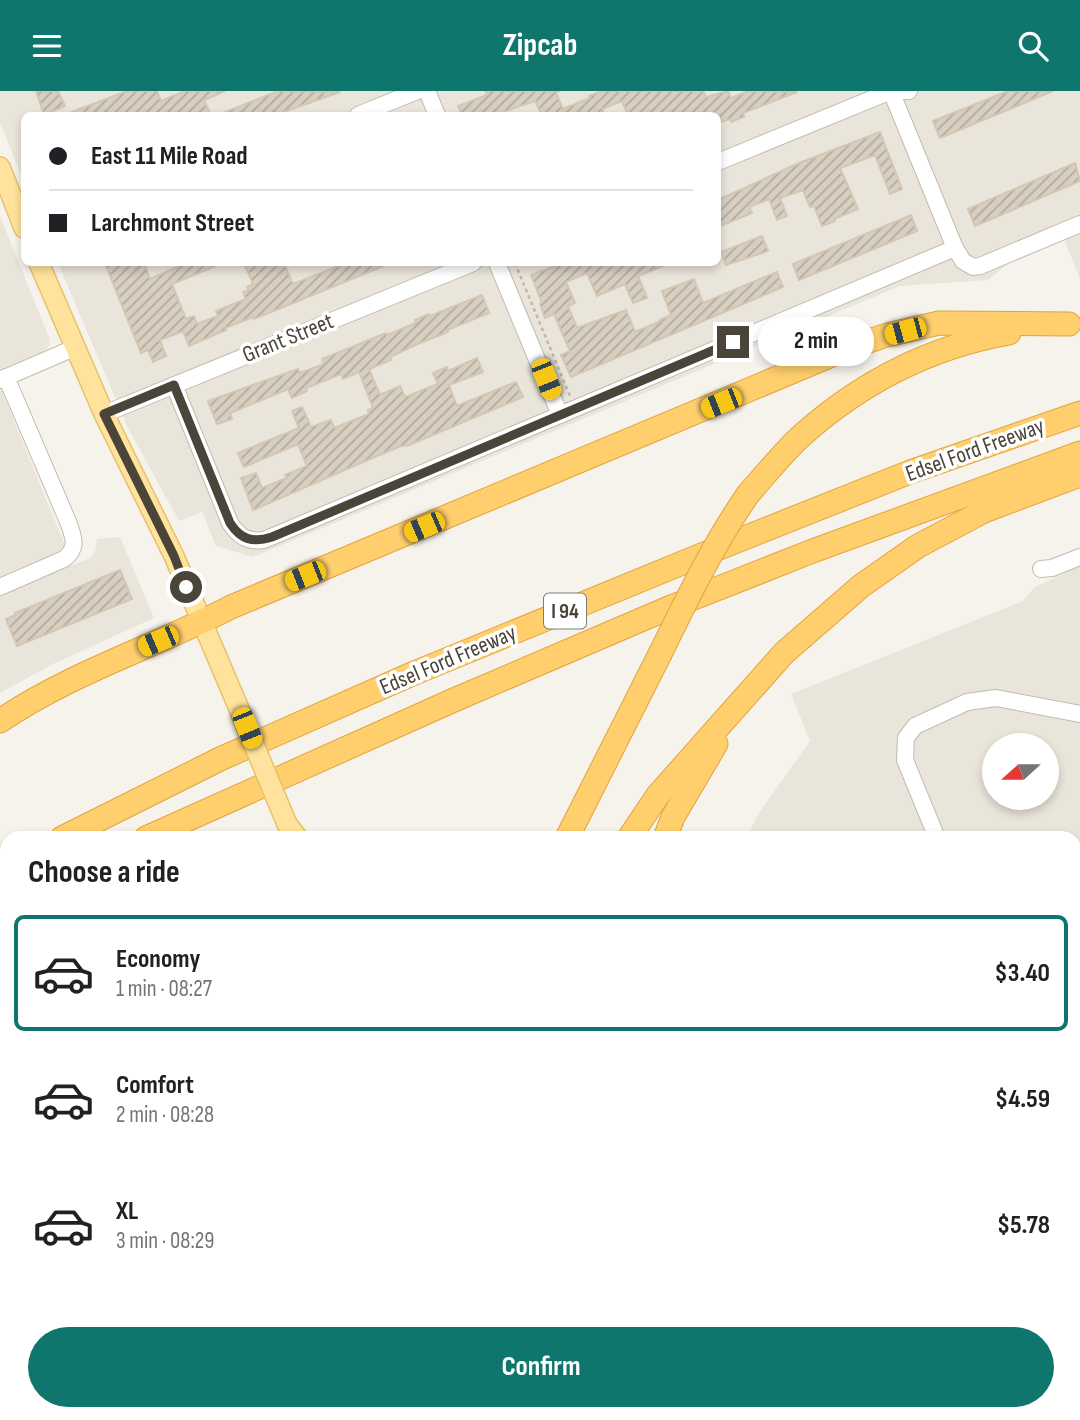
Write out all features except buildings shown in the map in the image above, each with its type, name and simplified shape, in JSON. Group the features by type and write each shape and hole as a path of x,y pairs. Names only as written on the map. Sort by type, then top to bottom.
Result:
{"highway":[{"path":"0,720 71,679 231,607 851,347 887,335 939,323 1075,323"},
{"path":"571,831 728,523 749,492 799,438 871,384 902,367 958,345 990,336 1075,323"},
{"name":"Edsel Ford Freeway","path":"76,831 188,774 412,674 910,473 1080,413"},
{"name":"Edsel Ford Freeway","path":"162,831 454,700 671,607 810,552 1080,453"},
{"path":"634,831 658,795 768,671 826,614 861,586 918,546 984,511 1080,475"},
{"path":"668,831 713,748 768,671"}],"main road":[{"path":"1,171 21,220"},
{"path":"40,266 104,414 174,556 290,831"}],"street":[{"path":"365,112 417,91"},
{"path":"427,91 436,112"},
{"path":"721,161 891,91 909,91"},
{"path":"891,91 955,248 963,261 973,267 980,266 1080,224"},
{"path":"174,385 230,523 241,537 256,541 272,537 955,248"},
{"name":"Grant Street","path":"104,414 466,266"},
{"path":"499,266 560,415"},
{"path":"0,587 64,559 71,554 75,543 69,524 3,379 74,348"},
{"path":"1041,569 1080,557"},
{"path":"934,831 905,760 906,739 915,726 967,702 996,698 1080,714"}],"path":[{"path":"517,266 570,396"}],"shaded area":[{"path":"0,91 1080,91 1080,279 1058,224 988,280 900,286 253,557 216,546 202,512 179,521 128,428 59,266 721,266 721,112 21,112 21,175 0,123"},
{"path":"0,216 50,340 43,354 0,371"},
{"path":"0,387 73,565 91,558 97,539 120,537 154,618 53,664 0,693"},
{"path":"1080,566 1080,831 750,831 759,813 810,741 791,694 1023,601 1035,587"}],"route":[{"path":"186,587 174,556 104,414 174,385 230,523 241,537 256,541 272,537 733,342"}]}
